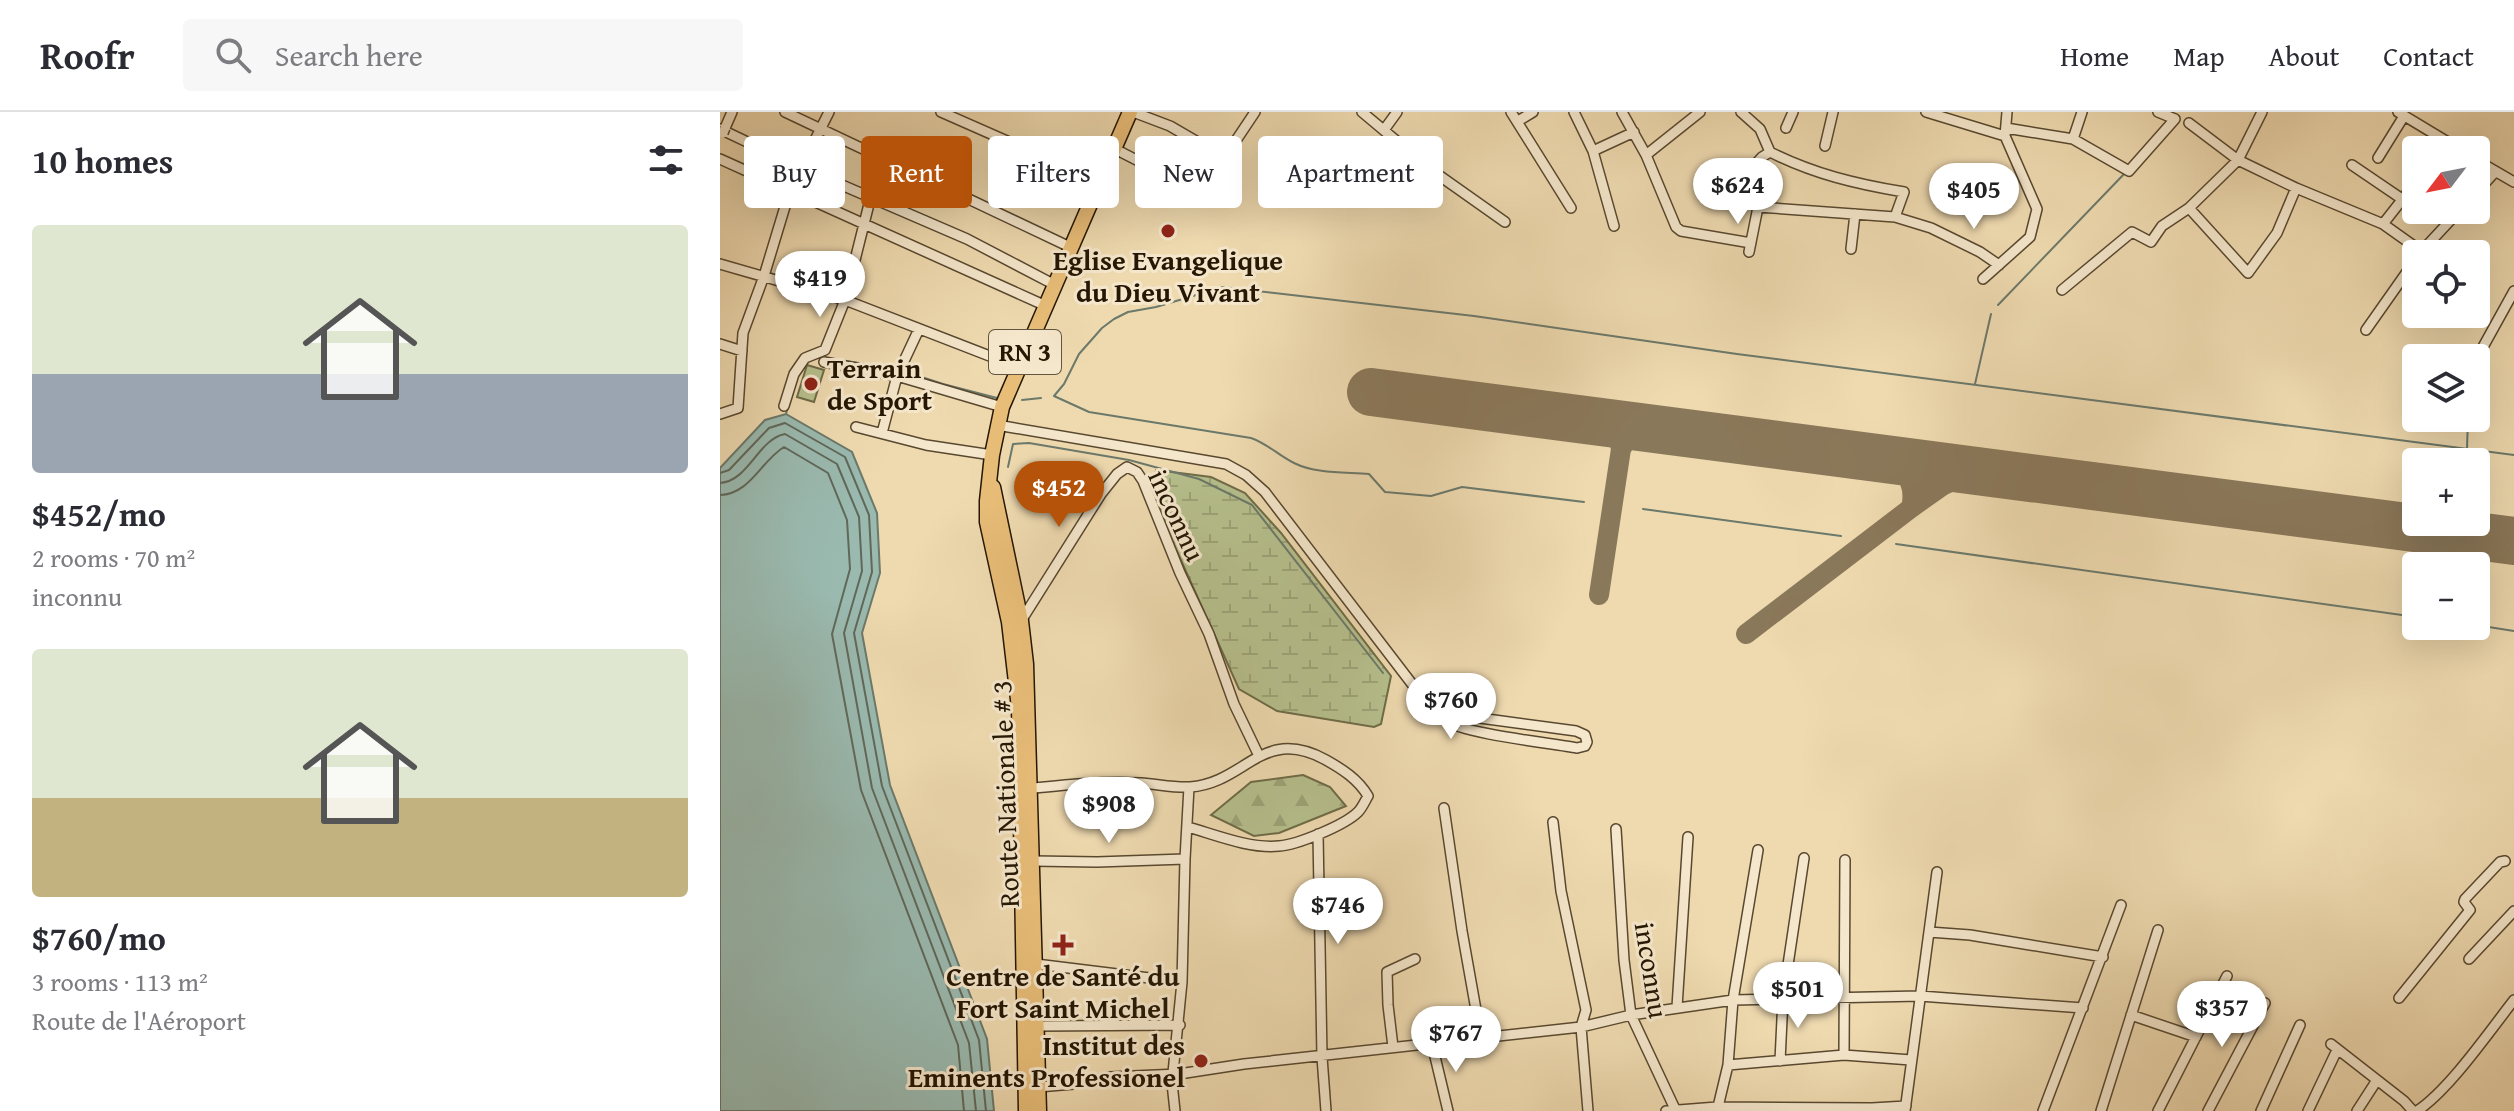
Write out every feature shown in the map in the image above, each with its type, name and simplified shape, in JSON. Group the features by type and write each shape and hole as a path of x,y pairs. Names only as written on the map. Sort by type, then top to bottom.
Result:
{"main road":[{"name":"Route Nationale # 3","path":"1119,140 1132,112"},
{"name":"Route Nationale # 3","path":"1039,1111 1036,964 1029,929 1033,861 1015,665 987,522 987,501 1002,407 1089,208"},
{"name":"Route Nationale # 3","path":"991,480 1021,621 1026,664 1029,929 1026,1111"}],"street":[{"path":"732,112 722,132 744,142"},
{"path":"786,112 1072,248"},
{"path":"817,136 829,112"},
{"path":"941,112 996,136"},
{"path":"1132,112 1187,136"},
{"path":"1239,136 1255,112"},
{"path":"1362,112 1440,177 1505,222"},
{"path":"1384,130 1397,112"},
{"path":"1511,112 1571,208"},
{"path":"1518,121 1533,112"},
{"path":"1574,112 1593,151 1614,226"},
{"path":"1622,112 1646,155 1676,227 1681,231 1750,247 1758,207 1751,169 1770,152"},
{"path":"1646,155 1700,112"},
{"path":"1741,112 1760,129 1770,152 1790,162 1843,181 1904,192 1895,217"},
{"path":"1786,128 1793,112"},
{"path":"1825,146 1833,112"},
{"path":"1926,112 2005,132 2073,139 2129,171 2175,119 2158,112"},
{"path":"1983,279 2030,237 2037,209 2005,132 2007,112"},
{"path":"2073,139 2082,112"},
{"path":"2062,290 2132,232 2151,242 2162,226 2189,208 2238,160 2262,112"},
{"path":"2378,158 2401,114 2439,136"},
{"path":"2189,123 2238,160 2383,224 2402,240"},
{"path":"1593,151 1634,132"},
{"path":"720,159 744,170"},
{"path":"2352,165 2402,199 2383,224"},
{"path":"2490,169 2514,182"},
{"path":"2490,178 2495,172"},
{"path":"2189,208 2248,273 2277,233 2296,188"},
{"path":"1758,207 1895,217 1931,228 1999,265"},
{"path":"720,414 738,408 743,333 785,208"},
{"path":"829,208 1046,306"},
{"path":"784,406 794,374 805,358 825,350 845,300 868,208"},
{"path":"898,208 967,239 1055,285"},
{"path":"1851,249 1855,214"},
{"path":"2432,240 2447,224"},
{"path":"720,264 845,300 1018,367"},
{"path":"2366,330 2402,278"},
{"path":"2485,344 2514,291"},
{"path":"882,433 899,372 919,329"},
{"path":"720,344 742,351"},
{"path":"824,362 899,372 1002,407"},
{"path":"997,425 1226,464 1246,475 1265,492 1422,697 1445,721 1457,726 1577,748 1585,746 1587,742 1585,735 1576,731 1450,714 1433,707"},
{"path":"856,427 926,445 992,455"},
{"name":"inconnu","path":"1021,621 1101,494 1117,474 1127,467 1132,469 1143,481 1180,573 1209,634 1234,704 1259,756"},
{"path":"1026,789 1063,784 1141,783 1189,787 1218,782 1259,756 1283,748 1307,750 1344,770 1368,796 1359,811 1341,823 1280,847 1247,843 1188,827"},
{"path":"1175,1111 1172,1083 1180,1025 1189,787"},
{"path":"1444,808 1481,1038"},
{"path":"1553,822 1555,858 1586,1010 1581,1027 1588,1111"},
{"name":"inconnu","path":"1616,829 1624,960 1631,1015 1670,1110 1906,1105 1937,872"},
{"path":"1318,834 1322,1057 1326,1111"},
{"name":"inconnu","path":"1677,1007 1688,837"},
{"path":"1717,1109 1728,1065 1733,1000 1758,850"},
{"path":"1780,1061 1783,998 1804,858"},
{"path":"1033,861 1185,859"},
{"path":"1844,1055 1845,860"},
{"path":"2399,998 2470,910 2465,905 2465,899 2500,862 2505,861"},
{"path":"2043,1111 2121,905"},
{"path":"2469,959 2514,911"},
{"path":"2101,1111 2158,930"},
{"path":"1929,932 1970,935 2103,957"},
{"path":"1393,1047 1387,972 1415,959"},
{"path":"1036,964 1182,982"},
{"path":"2158,1111 2227,976"},
{"path":"1038,1087 1581,1027 1631,1015 1733,1000 1920,996 2083,1008"},
{"path":"2308,1111 2334,1047 2415,1111 2427,1104 2457,1071 2514,1000"},
{"path":"2208,1111 2265,1003"},
{"path":"2131,1015 2196,1037"},
{"path":"1037,1026 1180,1025"},
{"path":"2261,1111 2300,1025"},
{"path":"1432,1044 1448,1111"},
{"path":"1728,1065 1844,1055 1911,1060"},
{"path":"2357,1111 2377,1080"}],"green space":[{"name":"Terrain de Sport","path":"807,365 824,370 814,402 797,397"},
{"path":"1156,470 1211,477 1245,493 1281,533 1391,676 1381,724 1374,727 1277,711 1239,689 1152,496"},
{"path":"1303,775 1330,787 1346,806 1279,833 1254,836 1211,815 1251,782"}],"water":[{"path":"786,414 852,452 877,513 880,573 862,633 890,785 987,1039 994,1111 720,1111 720,468 765,420"}],"waterway":[{"path":"1998,305 2125,173"},
{"path":"1584,502 1462,487 1431,496 1385,492 1369,474 1303,467 1251,438 1089,412 1054,396 1064,384 1079,354 1114,319 1128,312 1223,287 1474,316 1737,354 2514,455"},
{"path":"1975,384 1991,314"},
{"path":"821,357 897,369"},
{"path":"903,371 997,398"},
{"path":"1022,400 1041,398"},
{"path":"786,414 788,406"},
{"path":"2467,448 2468,432"},
{"path":"1008,467 1013,444 1029,443 1129,460 1199,479 1252,505 1383,673"},
{"path":"1643,509 1841,536"},
{"path":"1896,544 2402,615"},
{"path":"2490,627 2514,631"}],"taxiway":[{"path":"1599,595 1621,449 1618,436 1601,422"},
{"path":"1621,449 1630,434 1648,428"},
{"path":"1894,460 1910,481 1911,508"},
{"path":"1746,634 1911,508 1942,486 1974,471"}],"runway":[{"path":"1371,392 2514,541"}],"place":[{"name":"Eglise Evangelique du Dieu Vivant","path":"1168,231"},
{"name":"Terrain de Sport","path":"811,384"},
{"name":"Centre de Santé du Fort Saint Michel","path":"1063,945"},
{"name":"Institut des Eminents Professionel","path":"1201,1061"}]}
